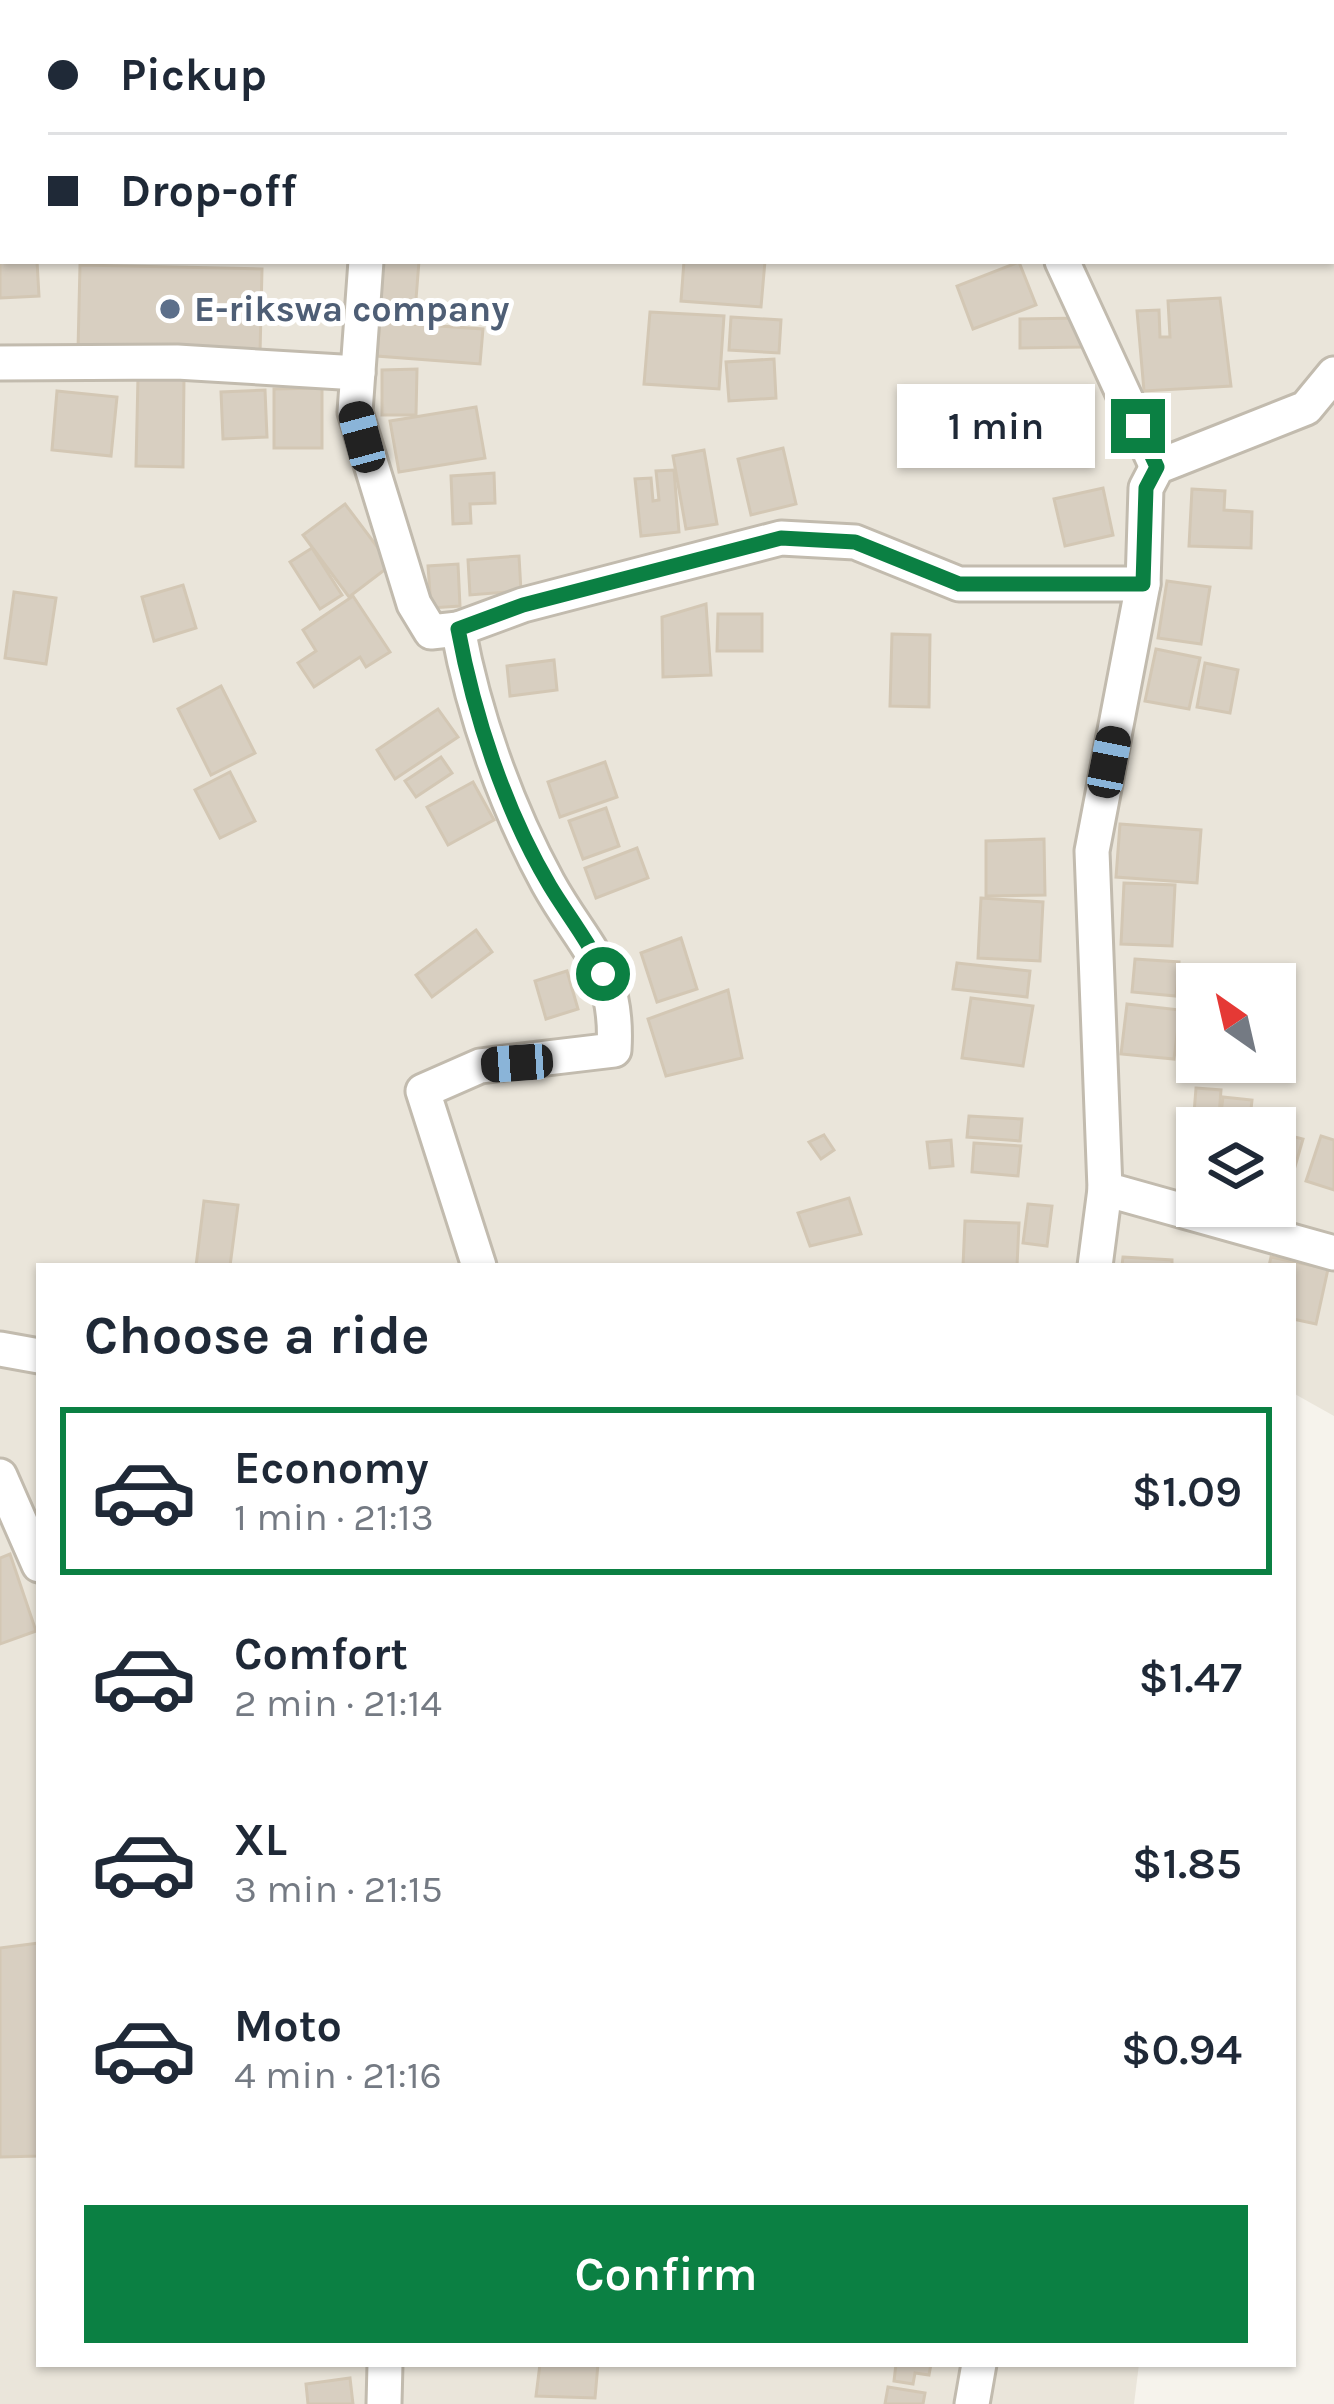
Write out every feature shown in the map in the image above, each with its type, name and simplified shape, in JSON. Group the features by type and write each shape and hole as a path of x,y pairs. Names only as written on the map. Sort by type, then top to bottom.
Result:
{"street":[{"path":"366,264 355,412 414,604 431,632 458,629 523,605 781,538 855,542 959,584 1143,584"},
{"path":"1063,264 1157,467"},
{"path":"0,363 177,362 358,373"},
{"path":"1095,1263 1106,1189 1093,851 1143,584 1146,488 1157,467 1306,408 1329,391"},
{"path":"458,629 469,688 519,821 549,885 590,942 617,1006 614,1050 480,1066 423,1090 478,1263"},
{"path":"1106,1189 1334,1252"},
{"path":"0,1349 36,1355"},
{"path":"0,1476 36,1558"},
{"path":"384,2404 385,2367"},
{"path":"972,2404 978,2367"}],"shaded area":[{"path":"0,264 1334,264 1334,1416 1296,1395 1296,1263 36,1263 36,2367 1139,2367 1134,2404 0,2404"}],"building":[{"path":"0,264 37,264 39,296 0,298"},
{"path":"382,264 419,264 415,312 378,310"},
{"path":"684,264 765,264 761,307 681,301"},
{"path":"1020,264 1036,305 973,329 957,286"},
{"name":"E-rikswa company","path":"80,265 262,269 260,354 78,350"},
{"path":"1220,298 1231,386 1144,391 1137,311 1159,310 1160,337 1170,337 1168,301"},
{"path":"650,312 724,316 719,389 644,384"},
{"path":"731,317 781,320 779,353 729,350"},
{"path":"1083,318 1083,347 1020,348 1020,319"},
{"path":"380,322 483,329 480,364 377,356"},
{"path":"774,359 776,398 729,401 726,362"},
{"path":"417,369 416,415 382,415 382,370"},
{"path":"138,377 184,377 183,467 136,466"},
{"path":"322,388 322,448 274,448 274,389"},
{"path":"265,390 267,437 223,439 221,392"},
{"path":"57,391 117,397 111,456 52,450"},
{"path":"476,407 485,458 399,472 390,421"},
{"path":"783,448 796,504 751,515 738,459"},
{"path":"704,450 717,524 686,529 673,456"},
{"path":"674,470 679,532 641,536 635,479 651,478 653,501 659,500 656,471"},
{"path":"494,473 495,503 470,504 471,523 453,524 451,476"},
{"path":"1103,488 1113,535 1065,546 1054,499"},
{"path":"1192,489 1225,491 1224,510 1252,512 1251,548 1189,546"},
{"path":"345,504 391,565 349,597 303,535"},
{"path":"312,548 342,595 320,609 290,562"},
{"path":"519,556 521,591 470,595 468,560"},
{"path":"458,564 460,606 431,608 428,566"},
{"path":"1167,581 1210,587 1201,644 1158,638"},
{"path":"183,585 196,628 154,641 142,597"},
{"path":"14,592 56,598 46,664 5,658"},
{"path":"353,596 390,652 366,667 360,657 314,687 298,663 316,651 303,630"},
{"path":"706,604 711,675 663,677 662,617"},
{"path":"718,614 762,614 762,651 717,651"},
{"path":"892,634 930,635 929,707 890,706"},
{"path":"1156,649 1200,658 1189,709 1145,701"},
{"path":"554,660 557,690 510,696 507,666"},
{"path":"1205,663 1238,670 1230,713 1197,707"},
{"path":"221,686 255,753 211,775 178,709"},
{"path":"438,709 458,737 395,779 377,750"},
{"path":"441,757 452,773 416,797 405,781"},
{"path":"605,762 617,797 560,817 548,782"},
{"path":"230,772 255,821 220,838 195,790"},
{"path":"473,782 494,820 448,845 427,807"},
{"path":"606,808 619,846 583,859 569,821"},
{"path":"1120,824 1201,830 1197,883 1116,877"},
{"path":"1044,839 1045,895 986,896 986,841"},
{"path":"637,848 648,878 596,898 585,868"},
{"path":"1124,883 1175,885 1172,946 1121,944"},
{"path":"981,898 1043,902 1040,961 978,958"},
{"path":"476,930 492,952 432,997 416,975"},
{"path":"681,938 697,989 657,1002 641,953"},
{"path":"1135,959 1179,962 1176,996 1132,992"},
{"path":"957,963 1030,971 1027,997 953,989"},
{"path":"567,971 578,1009 546,1019 535,981"},
{"path":"728,990 742,1058 666,1076 648,1019"},
{"path":"971,998 1033,1006 1023,1066 962,1058"},
{"path":"1127,1004 1176,1010 1174,1059 1121,1054"},
{"path":"1196,1088 1221,1090 1220,1107 1195,1107"},
{"path":"1223,1097 1252,1100 1251,1107 1222,1107"},
{"path":"969,1116 1022,1119 1020,1141 967,1137"},
{"path":"824,1135 834,1150 821,1159 809,1142"},
{"path":"1321,1136 1334,1140 1334,1190 1306,1181"},
{"path":"1296,1137 1303,1139 1296,1163"},
{"path":"951,1140 953,1166 930,1168 927,1142"},
{"path":"974,1143 1021,1146 1018,1176 972,1172"},
{"path":"849,1198 861,1234 810,1246 798,1213"},
{"path":"204,1201 238,1205 230,1263 196,1263"},
{"path":"1028,1204 1052,1206 1047,1246 1023,1243"},
{"path":"965,1221 1019,1223 1017,1263 963,1263"},
{"path":"1123,1257 1172,1260 1172,1263 1122,1263"},
{"path":"1271,1257 1328,1269 1316,1324 1296,1320 1296,1263 1270,1263"},
{"path":"10,1554 36,1631 0,1644 0,1558"},
{"path":"36,1943 36,2156 0,2157 0,1948"},
{"path":"540,2367 598,2367 595,2398 536,2396"},
{"path":"896,2367 930,2367 929,2375 915,2373 913,2384 894,2381"},
{"path":"350,2378 353,2404 308,2404 306,2384"},
{"path":"888,2387 925,2393 923,2404 885,2404"}],"place":[{"name":"E-rikswa company","path":"170,309"}],"route":[{"path":"603,974 590,942 549,885 519,821 469,688 458,629 632,574 781,538 855,542 959,584 1143,584 1146,488 1157,467 1138,426"}]}
